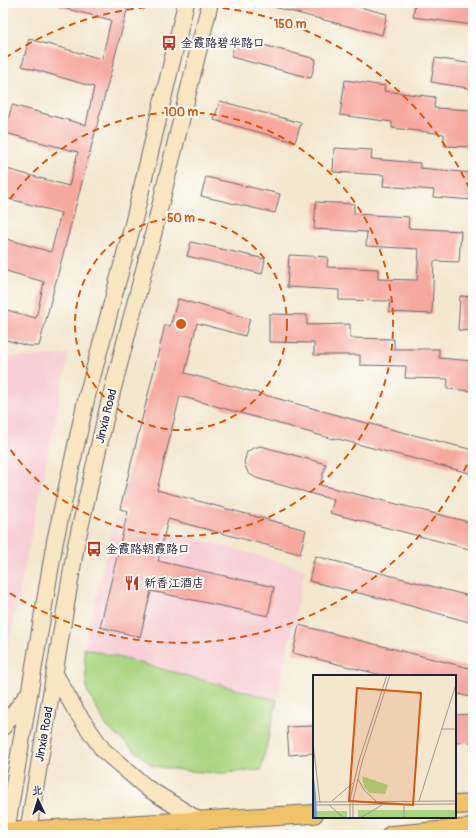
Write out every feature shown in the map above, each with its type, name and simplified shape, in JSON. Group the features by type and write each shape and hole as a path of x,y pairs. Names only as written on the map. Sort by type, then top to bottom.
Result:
{"main road":[{"name":"Jinxia Road","path":"5,833 55,541 86,400 132,224 186,3"},
{"name":"Jinxia Road","path":"28,833 76,545 107,411 151,243 210,3"},
{"path":"55,674 76,711 103,750 147,788 200,821"},
{"path":"3,726 30,691"},
{"path":"456,805 473,804"},
{"path":"5,833 28,833 313,814"},
{"path":"390,835 473,828"}],"shaded area":[{"path":"69,354 11,633 3,659 3,358"},
{"path":"115,516 305,569 277,700 84,648"}],"green space":[{"path":"84,648 277,700 261,770 222,773 187,771 153,766 107,727 87,691"}],"building":[{"path":"60,3 129,3 39,346 28,346 3,339 3,309 36,318 44,282 3,270 3,238 51,252 61,213 3,197 3,168 69,186 78,152 5,133 12,105 86,125 94,87 22,66 29,39 102,59 111,20 59,7"},
{"path":"274,3 344,3 387,14 382,35 274,7"},
{"path":"415,3 473,4 473,25 413,17"},
{"path":"236,38 316,59 311,78 231,57"},
{"path":"435,58 473,64 473,89 431,82"},
{"path":"345,80 385,86 384,91 435,97 434,108 473,110 473,147 444,146 444,134 392,128 392,122 340,115"},
{"path":"220,101 301,123 295,142 214,120"},
{"path":"334,148 372,150 371,159 420,163 420,168 473,173 473,200 433,197 434,190 383,186 384,175 333,172"},
{"path":"206,177 280,194 275,213 201,196"},
{"path":"316,202 354,204 354,214 409,217 408,228 461,231 459,262 434,261 432,314 389,312 390,301 339,300 339,290 287,287 289,255 328,257 327,267 378,269 378,279 417,280 419,249 366,246 367,232 314,229"},
{"path":"191,242 265,259 262,274 187,256"},
{"path":"460,296 473,297 473,331 458,330"},
{"path":"178,299 250,319 245,336 197,323 185,373 355,420 473,450 473,474 334,438 333,439 180,396 157,490 306,530 300,554 168,519 158,561 274,587 268,616 151,591 140,637 100,627 128,511 120,509 165,325 170,326"},
{"path":"269,314 307,315 307,325 350,324 350,338 394,339 394,349 439,349 439,358 473,361 473,391 447,389 448,379 405,378 406,366 360,365 360,355 314,355 314,343 269,342"},
{"path":"261,446 326,464 320,485 473,523 473,550 330,513 334,500 256,478 248,473 244,462 247,452 253,448"},
{"path":"315,556 473,597 473,623 396,602 309,581"},
{"path":"299,625 473,669 473,687 470,697 456,693 456,675 382,675 293,653"},
{"path":"473,714 473,742 456,743 456,715"},
{"path":"313,726 313,753 289,755 287,727"}],"place":[{"name":"金霞路碧华路口","path":"169,43"},
{"name":"金霞路朝霞路口","path":"94,549"},
{"name":"新香江酒店","path":"132,583"}]}
